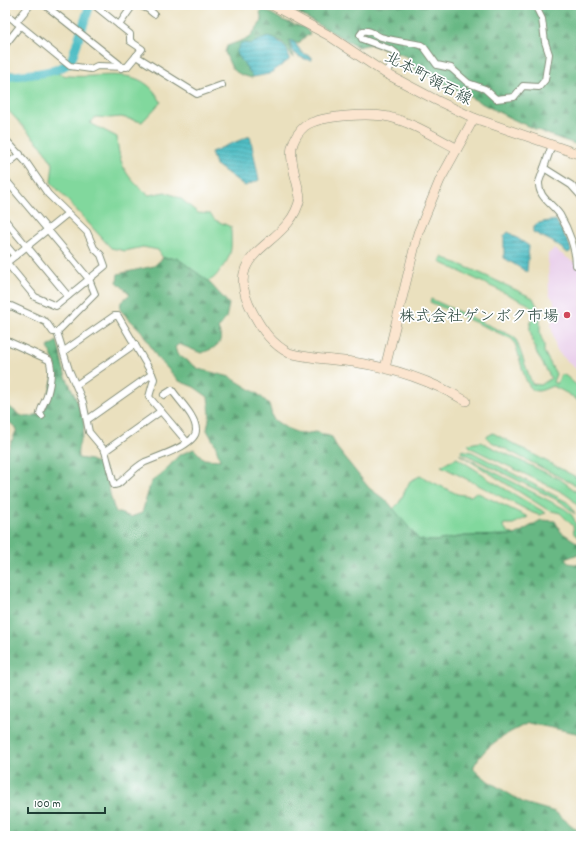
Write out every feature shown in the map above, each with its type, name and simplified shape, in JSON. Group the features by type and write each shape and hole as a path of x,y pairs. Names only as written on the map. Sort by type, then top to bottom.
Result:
{"street":[{"path":"5,44 30,5"},
{"path":"45,5 119,64 121,68"},
{"path":"5,13 68,64 91,69 97,66 127,67 142,49 130,41 130,34 94,5"},
{"path":"119,24 133,5"},
{"path":"139,5 148,9 154,14"},
{"name":"北本町領石線","path":"272,5 328,35 385,73 474,118 581,156"},
{"path":"385,73 397,60 397,54 392,50 362,39 360,35 364,31 370,31 398,42 424,47 437,65 451,68 468,83 485,89 496,99 514,97 523,86 539,87 545,80 549,54 544,42 542,19 535,5"},
{"path":"136,56 197,94 222,85"},
{"path":"456,148 407,124 390,118 374,115 330,119 314,122 305,126 299,132 292,148 300,198 299,206 288,223 256,253 246,266 242,276 242,286 245,297 260,324 278,347 289,353 303,357 385,368 414,376 440,386 466,400"},
{"path":"385,368 418,233 431,200 456,148 474,118"},
{"path":"5,139 20,154 48,194 87,232 104,261 105,266 56,306 35,297 6,264 67,214"},
{"path":"552,146 540,182 540,192 562,218 573,245 576,265"},
{"path":"5,166 20,154"},
{"path":"544,168 563,180 581,196"},
{"path":"5,179 89,279 95,294 57,332"},
{"path":"5,220 68,296"},
{"path":"5,244 15,256"},
{"path":"5,309 11,306 46,322 53,332 57,332"},
{"path":"64,351 114,316 118,316 154,379 149,397 187,442"},
{"path":"57,332 69,370 83,402 90,432 105,451 114,484 118,484 144,463 179,448 195,434 196,430 193,420 172,390 164,395"},
{"path":"5,340 49,360 52,367 47,396 41,408 40,414 42,416"},
{"path":"76,385 135,344"},
{"path":"87,420 152,374"},
{"path":"105,451 161,411"}],"shaded area":[{"name":"株式会社ゲンボク市場","path":"554,249 581,267 581,374 559,353 556,348 551,326 554,301 549,294 548,254"}],"green space":[{"path":"290,5 581,5 581,146 520,123 443,83 416,72 408,57 370,44 358,47 300,14"},
{"path":"265,10 282,20 305,28 310,34 302,39 299,44 289,40 293,58 283,43 277,39 267,36 261,42 252,78 234,70 225,52 227,46 249,38 262,21 260,12"},
{"path":"46,71 66,76 108,75 132,77 143,82 153,90 161,102 142,122 121,117 95,117 90,123 117,137 118,147 125,170 129,177 149,195 165,192 180,198 198,213 210,214 215,220 231,227 230,255 215,277 208,281 177,258 163,258 158,250 143,247 125,251 111,248 51,182 53,164 42,147 5,107 5,72"},
{"path":"442,257 533,298 540,312 540,334 544,345 544,352 556,374 553,382 557,384 561,374 566,376 581,389 581,403 553,386 540,391 533,389 528,385 525,378 518,351 512,339 430,302 431,299 516,339 532,384 541,385 551,378 536,352 530,331 534,311 528,304 440,262"},
{"path":"163,258 177,258 208,281 229,304 226,318 218,329 220,334 219,342 214,348 201,353 179,344 175,347 177,354 199,369 230,377 258,394 269,404 273,419 286,428 301,434 317,432 332,437 337,448 369,488 388,502 419,540 435,541 465,536 515,535 541,520 555,521 561,532 581,545 581,553 565,559 568,563 581,565 581,734 528,723 496,741 483,753 473,768 488,781 524,803 555,812 581,833 581,836 5,836 5,502 7,452 17,429 5,418 5,403 20,415 28,417 33,416 45,409 56,366 48,347 57,341 66,377 77,401 84,426 78,448 78,458 91,460 104,467 116,512 131,517 142,513 151,482 164,472 179,455 194,449 204,459 220,460 215,444 207,430 210,414 208,397 194,387 179,381 157,357 142,332 120,310 121,302 130,294 117,282 118,274 154,266"},
{"path":"493,433 576,477 581,481 581,488 490,441 486,437"},
{"path":"481,442 561,480 581,495 581,510 572,499 562,492 471,448 468,444"},
{"path":"461,450 472,452 567,502 575,514 561,502 461,452"},
{"path":"459,454 565,509 573,518 578,537 574,534 573,526 560,513 548,510"},
{"path":"457,458 488,479 546,513 539,515 533,513 441,466"},
{"path":"420,476 457,494 471,496 476,492 528,517 513,524 504,524 503,526 508,532 515,535 465,536 435,541 419,540 392,510 399,503 410,481"}],"water":[{"path":"268,37 280,42 286,48 289,60 269,74 253,77 236,52 241,43 250,44"},
{"path":"291,40 302,53 312,57 312,60 304,59 297,55 292,49"},
{"path":"250,136 259,180 245,186 215,164 211,152"},
{"path":"556,220 570,246 571,251 568,253 553,242 533,232 533,228 536,224"},
{"path":"508,232 529,246 527,272 504,258 504,236"}],"waterway":[{"path":"5,77 49,71 65,66 71,61 90,5"}],"place":[{"name":"株式会社ゲンボク市場","path":"567,315"}]}
